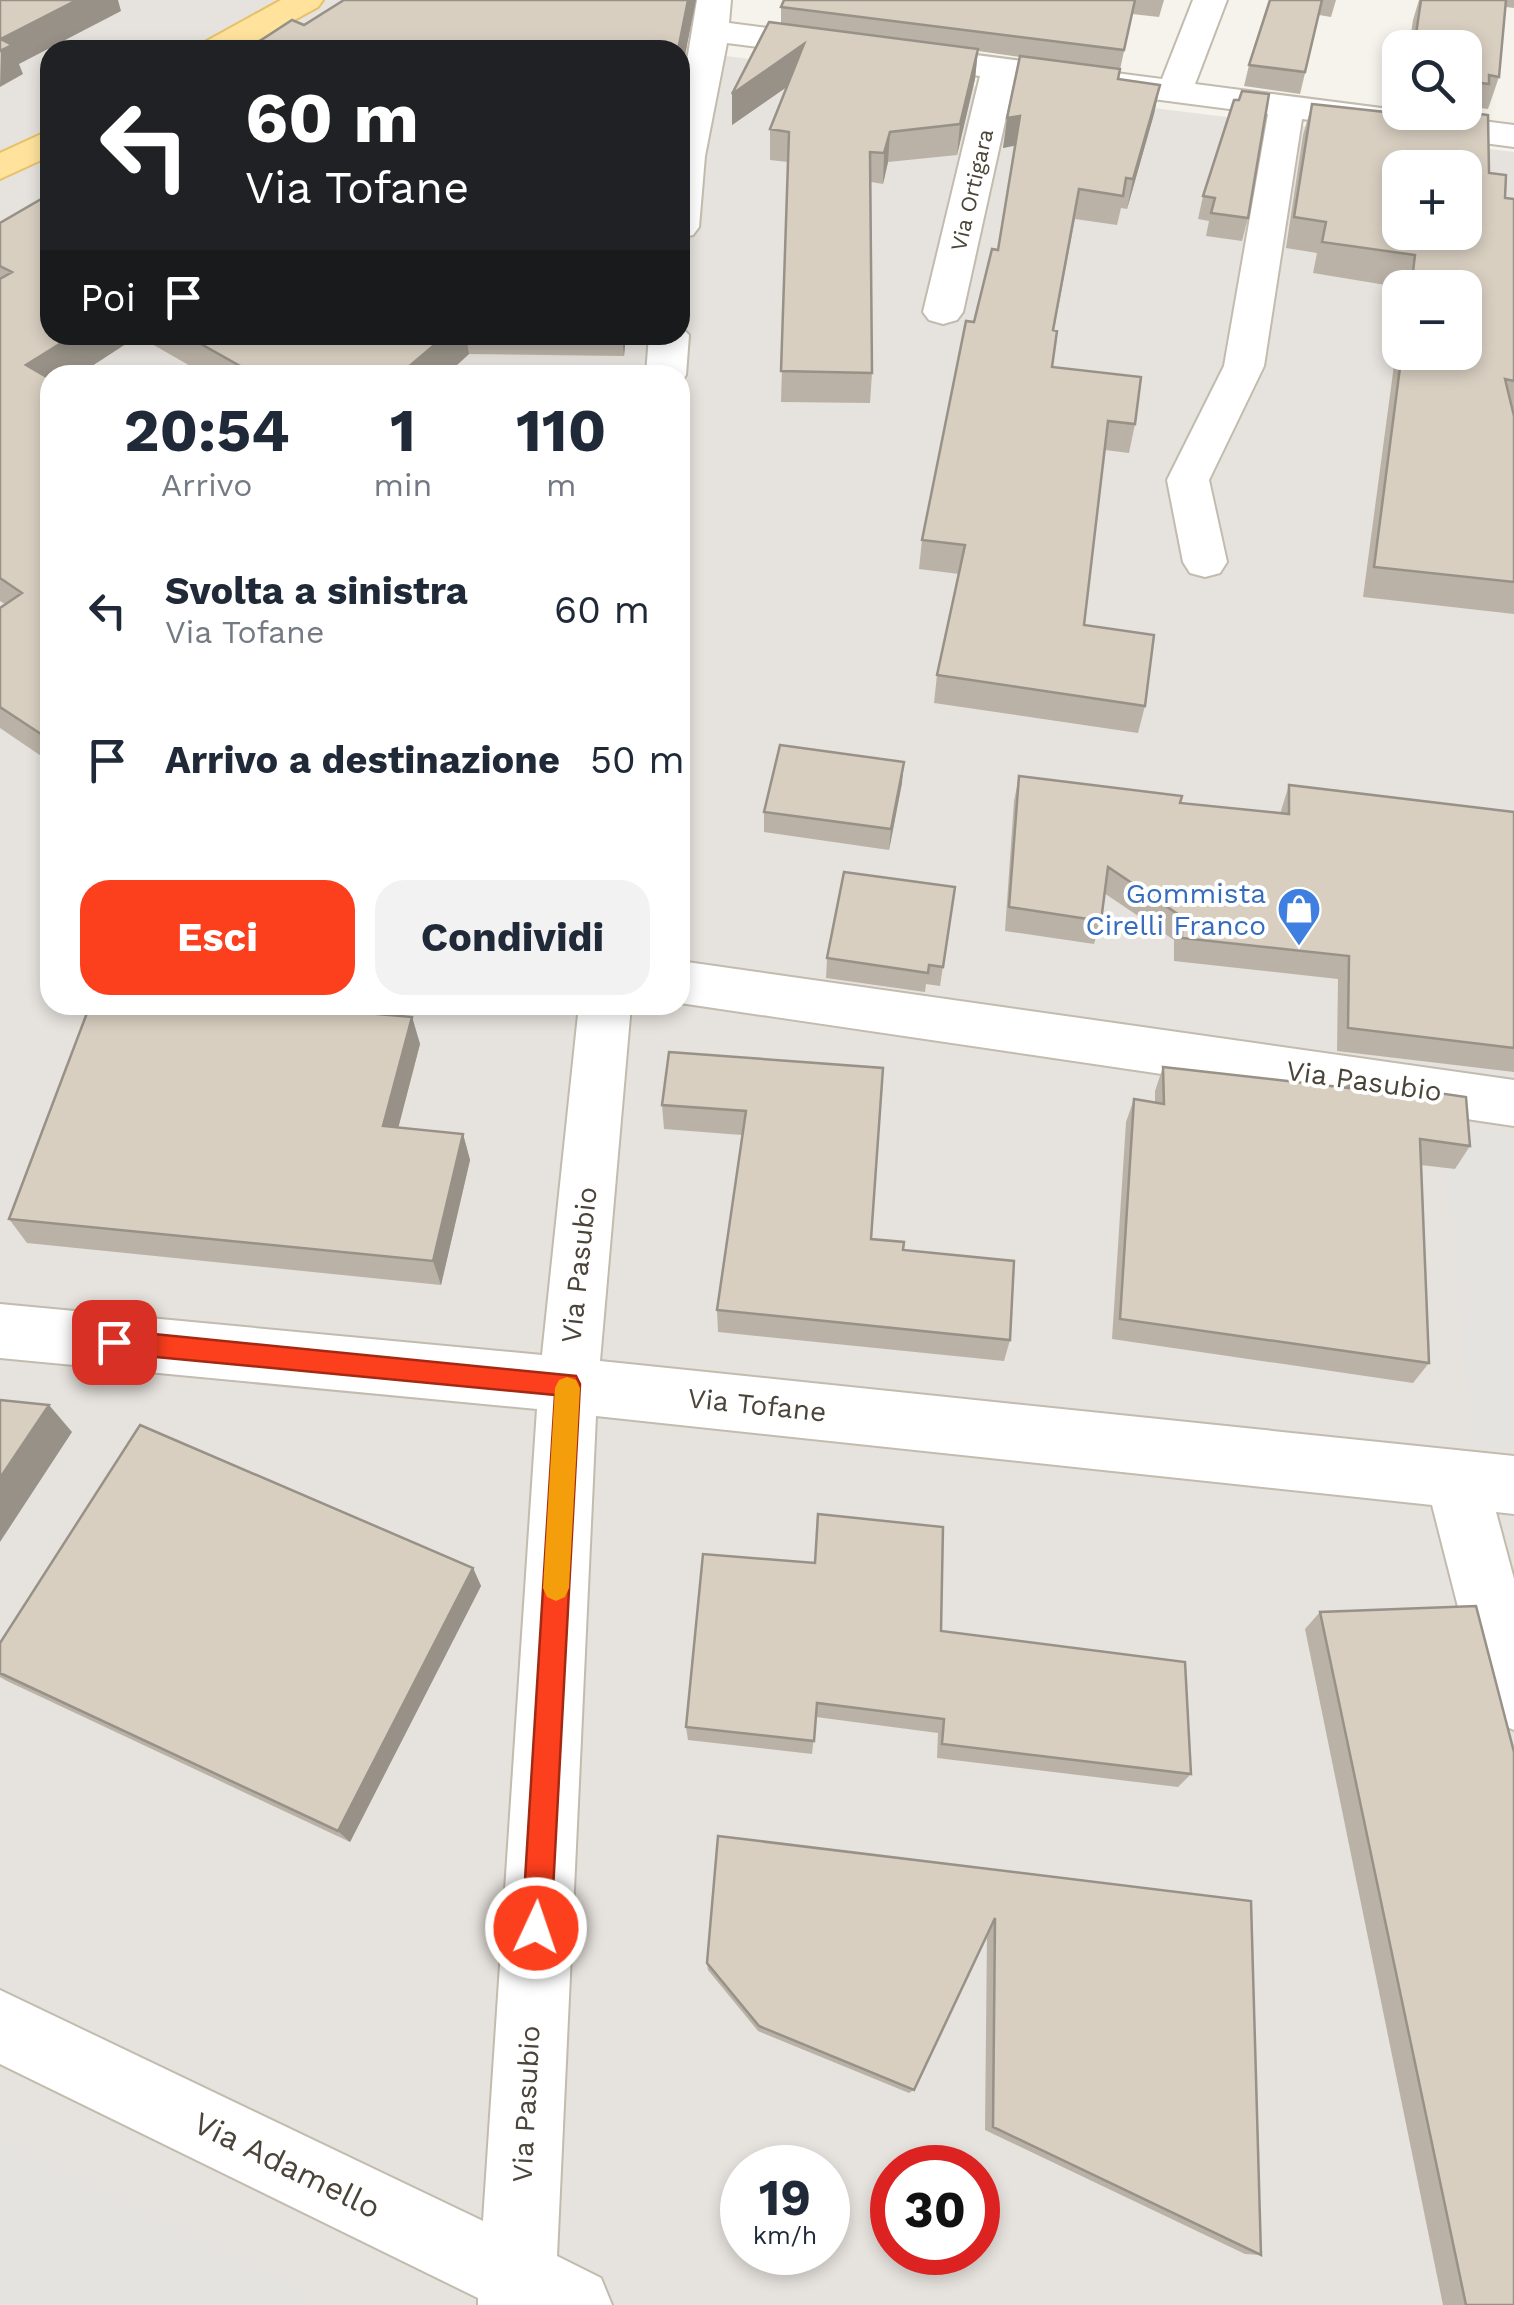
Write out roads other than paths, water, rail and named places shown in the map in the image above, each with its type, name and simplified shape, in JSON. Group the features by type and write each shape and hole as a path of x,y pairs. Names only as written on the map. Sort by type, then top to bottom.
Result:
{"main road":[{"path":"233,40 306,0"},
{"path":"0,168 40,146"}],"street":[{"path":"1176,90 1210,0"},
{"path":"690,140 713,16 1000,68 1514,136"},
{"name":"Via Ortigara","path":"944,312 1000,68"},
{"path":"1205,562 1188,480 1244,366 1287,104"},
{"name":"Via Pasubio","path":"690,983 1514,1103"},
{"name":"Via Pasubio","path":"536,2296 568,1384 603,1015"},
{"name":"Via Tofane","path":"0,1331 568,1384 1485,1482"},
{"path":"1485,1482 1514,1697"},
{"name":"Via Adamello","path":"0,2026 536,2296"}],"place":[{"name":"Gommista Cirelli Franco","path":"1299,947"}]}
